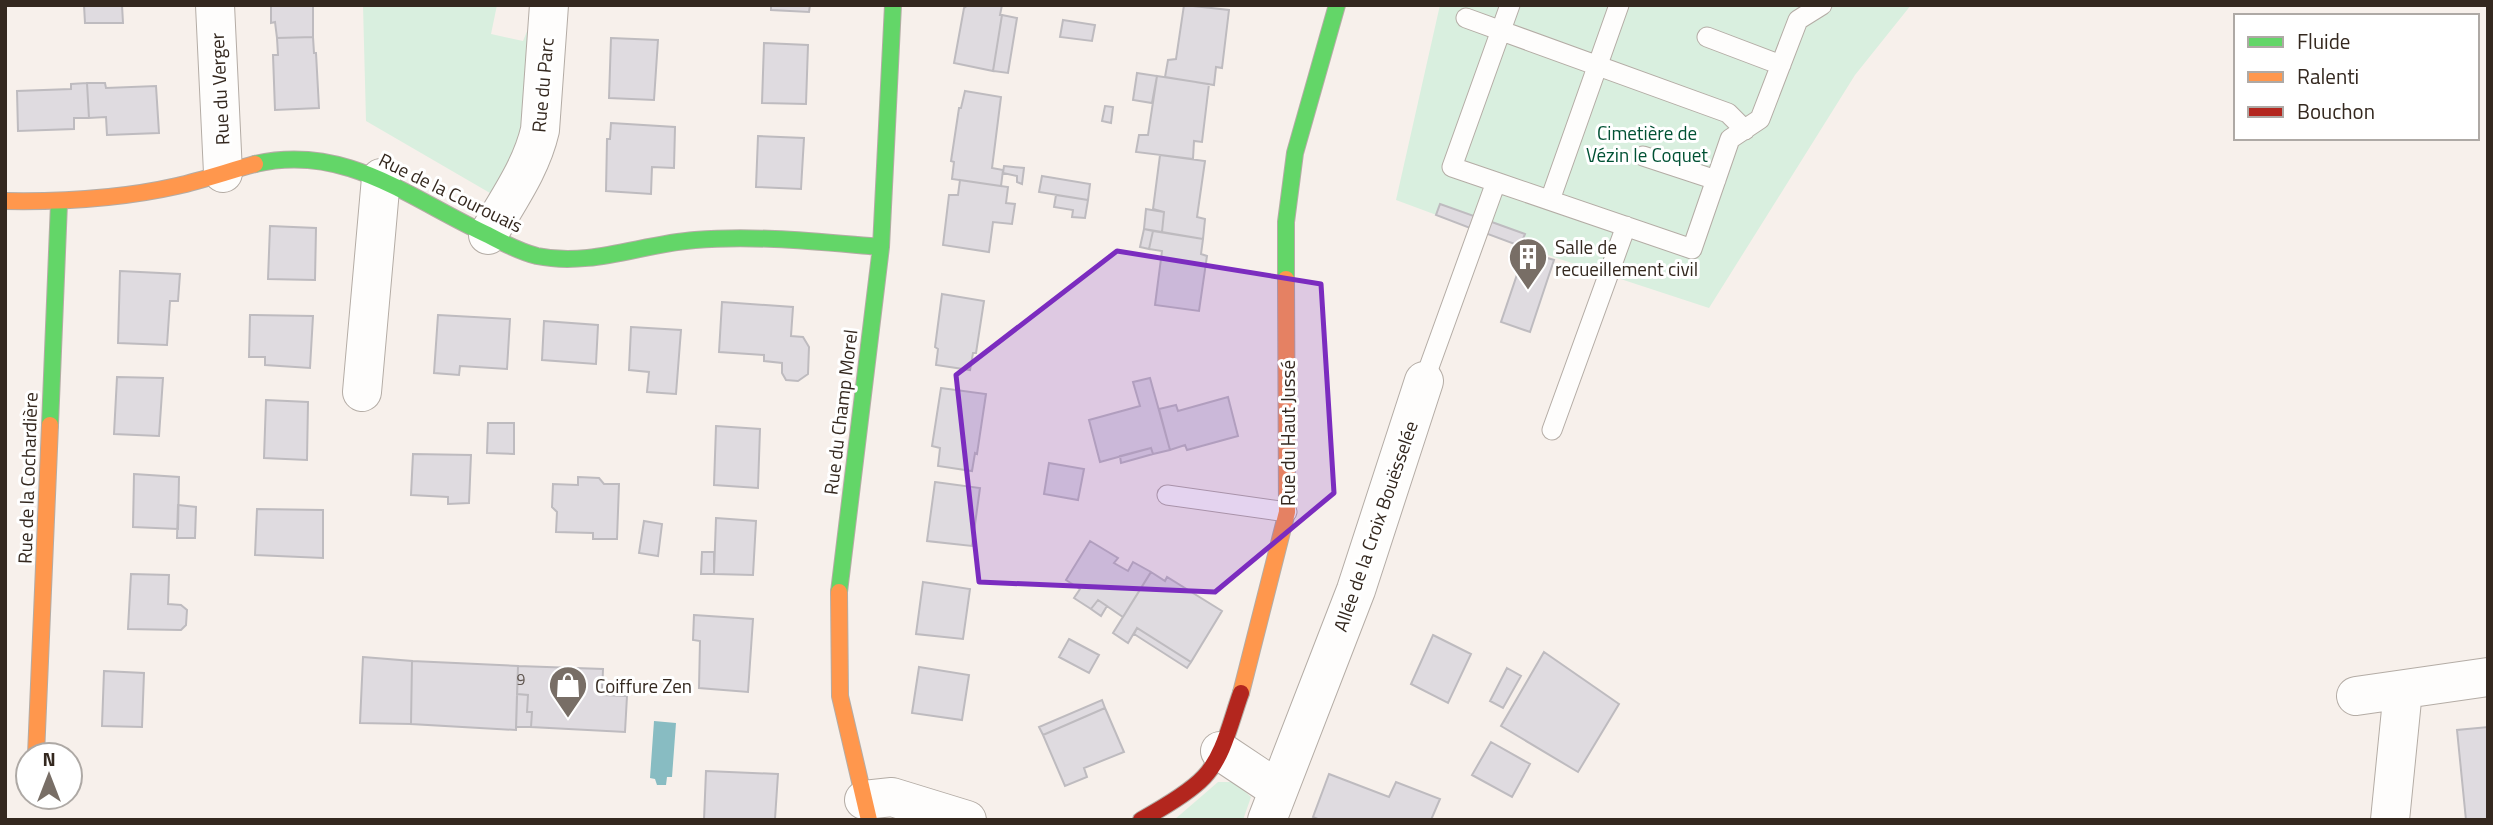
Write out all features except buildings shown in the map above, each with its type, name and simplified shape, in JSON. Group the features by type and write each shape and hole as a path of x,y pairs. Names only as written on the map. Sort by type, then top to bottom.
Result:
{"street":[{"name":"Rue du Verger","path":"215,5 223,173"},
{"name":"Rue du Parc","path":"488,236 536,149 540,130 549,5"},
{"name":"Rue du Champ Morel","path":"867,810 840,696 839,580 855,471 880,247 892,5"},
{"name":"Rue du Haut Jussé","path":"1141,820 1204,777 1220,751 1247,676 1287,512 1286,222 1295,153 1337,5"},
{"name":"Rue de la Courouais","path":"5,201 59,203 123,197 181,186 268,159 302,158 345,166 381,178 488,236 533,255 569,260 603,258 689,240 750,237 880,247"},
{"path":"362,392 381,178"},
{"name":"Rue de la Cochardière","path":"37,741 59,203"},
{"name":"Allée de la Croix Bouësselée","path":"1272,805 1356,590 1424,381"},
{"path":"2356,696 2488,677"},
{"path":"2390,820 2403,690"},
{"path":"1220,751 1272,805"},
{"path":"867,810 892,797 967,820"}],"lane":[{"path":"1510,5 1452,167 1692,249 1730,139 1760,119 1798,20 1810,8"},
{"path":"1550,200 1619,5"},
{"path":"1466,18 1728,113 1745,130"},
{"path":"1707,37 1781,65"},
{"path":"1643,156 1716,180"},
{"name":"Allée de la Croix Bouësselée","path":"1424,381 1496,182"},
{"path":"1552,430 1626,226"},
{"path":"1167,495 1287,512"}],"highlighted area":[{"path":"1117,251 1321,284 1334,493 1215,592 979,582 956,375"}],"green space":[{"path":"363,5 497,5 491,34 523,41 528,29 534,27 534,118 502,189 490,193 366,121"},
{"name":"Cimetière de Vézin le Coquet","path":"1440,5 1911,5 1855,75 1709,308 1520,246 1396,200"},
{"path":"1218,782 1234,782 1251,797 1243,820 1174,820"}],"water":[{"path":"654,721 676,723 672,777 667,777 666,785 657,785 655,779 650,778"}],"traffic: fast":[{"path":"839,592 881,247 893,5"},
{"path":"1286,279 1286,222 1295,153 1337,5"},
{"path":"255,164 288,160 319,161 348,168 404,191 524,252 557,259 596,257 675,242 742,238 881,247"},
{"path":"50,425 59,203"}],"traffic: slow":[{"path":"5,201 70,200 134,194 187,184 255,164"},
{"path":"1241,693 1287,512 1286,279"},
{"path":"37,741 50,425"},
{"path":"839,592 840,696 869,820"}],"traffic: jam":[{"path":"1141,820 1191,789 1204,777 1222,748 1241,693"}],"place":[{"name":"Salle de recueillement civil","path":"1528,291"},
{"name":"Coiffure Zen","path":"568,719"}]}
